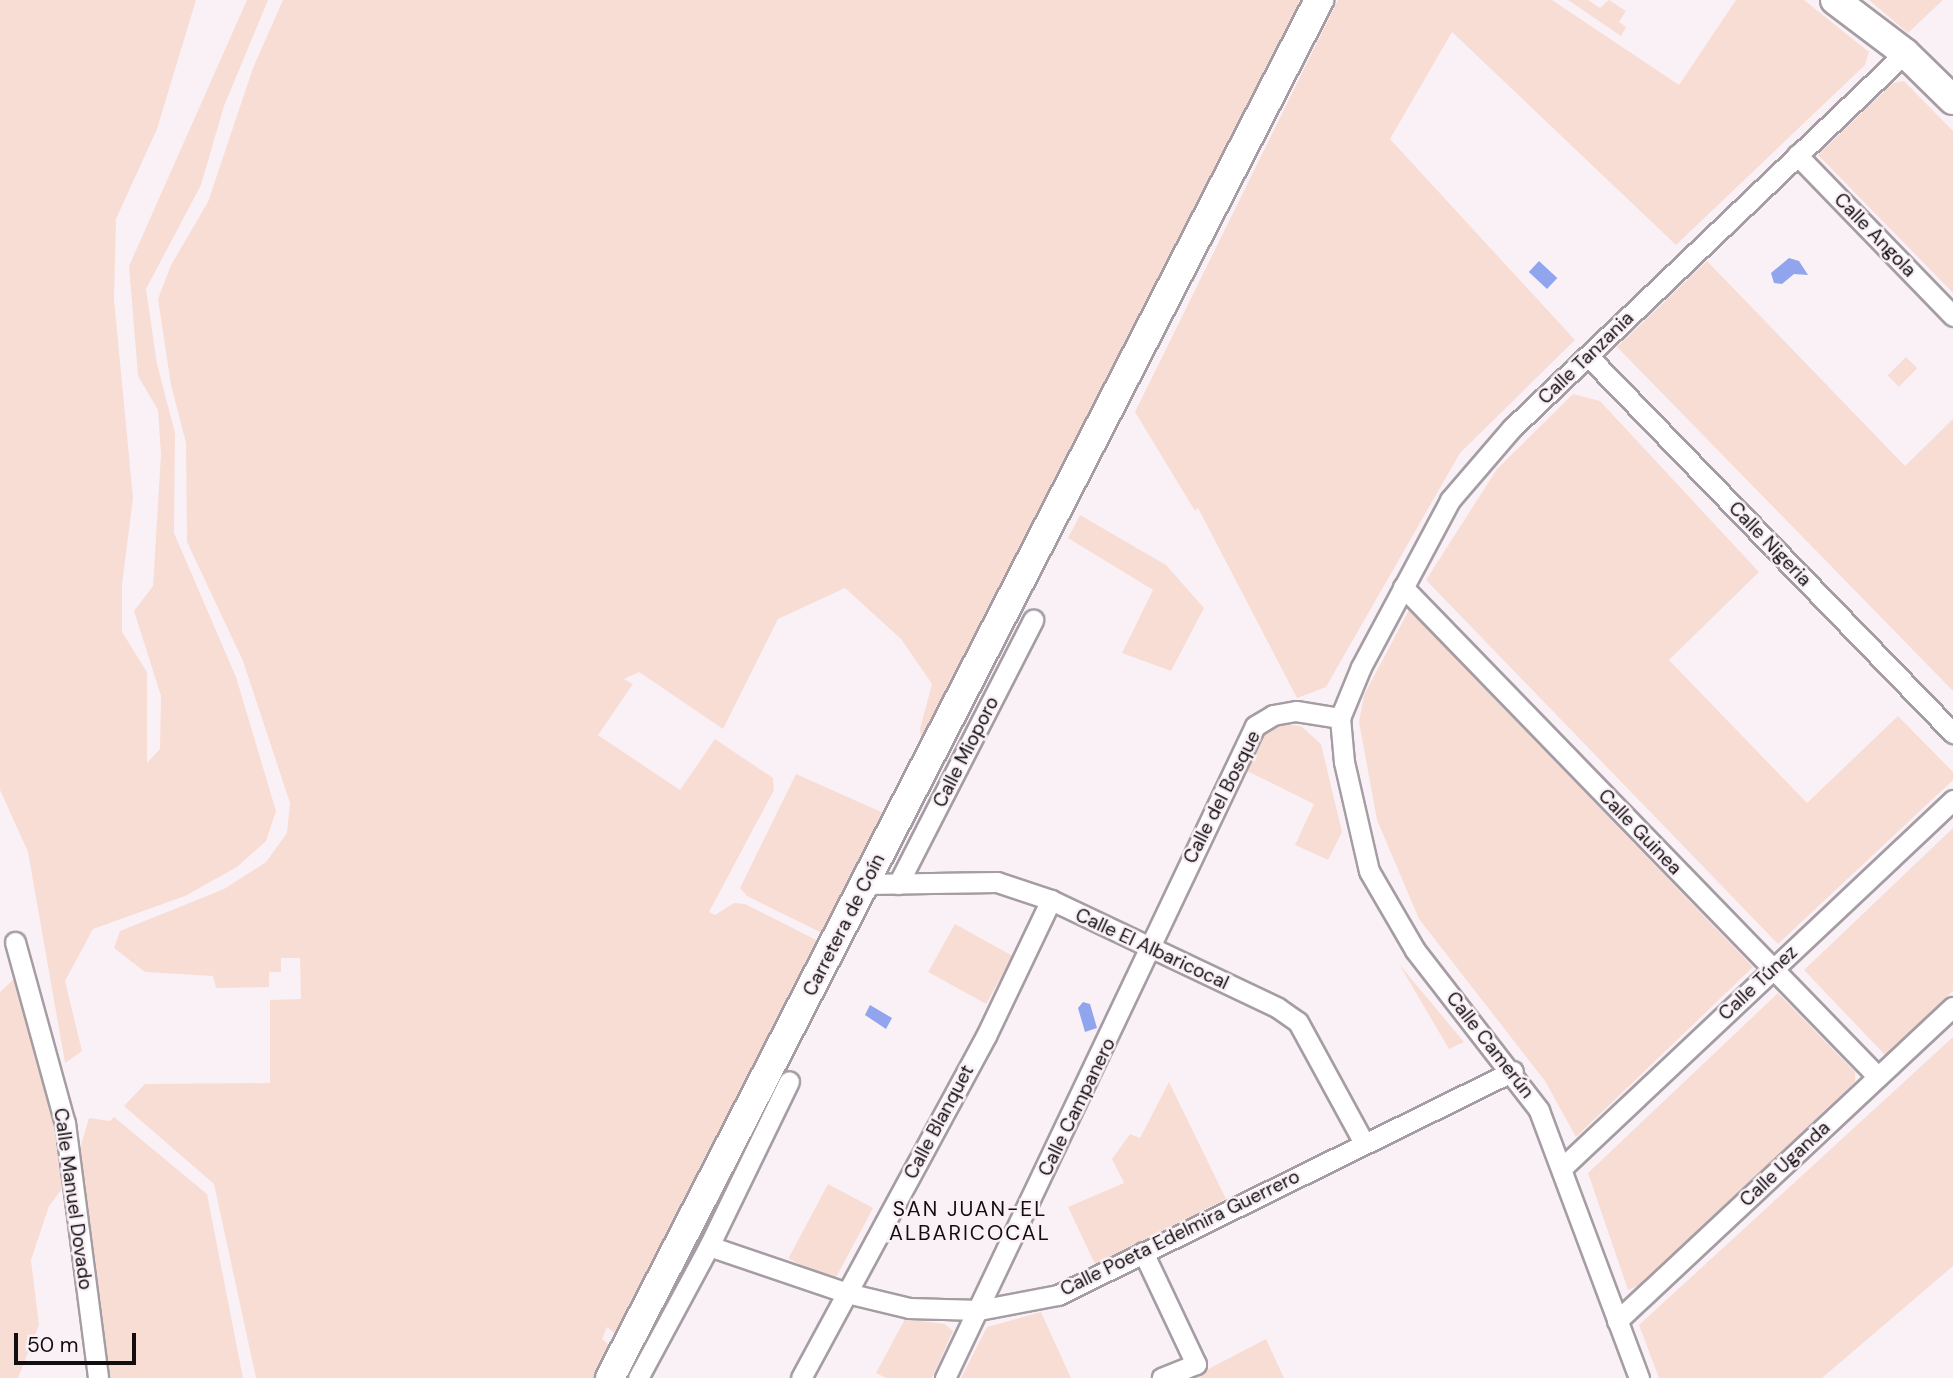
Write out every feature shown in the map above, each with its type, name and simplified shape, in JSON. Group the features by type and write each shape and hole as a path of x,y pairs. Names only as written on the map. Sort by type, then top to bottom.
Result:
{"street":[{"name":"Carretera de Coín","path":"610,1378 1319,0"},
{"path":"1835,0 1905,53 1953,100"},
{"name":"Calle Tanzania","path":"1340,718 1403,587 1450,500 1511,429 1905,53"},
{"name":"Calle Angola","path":"1797,155 1953,316"},
{"name":"Calle Nigeria","path":"1588,356 1953,733"},
{"name":"Calle Guinea","path":"1403,587 1878,1077"},
{"name":"Calle Mioporo","path":"898,884 1034,620"},
{"name":"Calle del Bosque","path":"1148,947 1255,726 1273,715 1296,711 1340,718"},
{"name":"Calle Camerún","path":"1340,718 1344,762 1369,871 1415,950 1513,1071 1539,1110 1563,1167 1639,1378"},
{"name":"Calle Túnez","path":"1563,1167 1953,800"},
{"name":"Calle El Albaricocal","path":"866,884 997,882 1051,901 1298,1021 1364,1143"},
{"name":"Calle Blanquet","path":"801,1378 986,1036 1051,901"},
{"name":"Calle Manuel Dovado","path":"15,942 65,1123 98,1378"},
{"name":"Calle Campanero","path":"945,1378 1132,992 1148,947"},
{"name":"Calle Uganda","path":"1617,1321 1953,1007"},
{"name":"Calle Poeta Edelmira Guerrero","path":"709,1246 847,1293 909,1308 979,1310 1058,1295 1513,1071"},
{"path":"638,1378 709,1246 789,1081"},
{"path":"1143,1252 1196,1364 1162,1378"}],"shaded area":[{"path":"0,0 196,0 157,129 116,219 114,299 133,498 122,585 122,632 147,672 147,763 160,749 161,696 134,611 153,586 161,454 158,410 138,376 129,266 247,0 268,0 224,106 201,185 146,289 157,364 175,433 174,533 236,677 276,811 266,841 237,867 185,896 93,929 65,981 82,1051 65,1063 28,852 0,790"},
{"path":"283,0 1300,0 1067,471 922,748 920,729 932,684 901,639 845,588 778,619 723,729 639,672 624,679 633,684 598,735 680,790 715,739 773,778 774,790 709,912 715,915 734,903 745,904 822,943 620,1338 607,1327 602,1339 613,1348 594,1378 256,1378 214,1184 124,1106 145,1084 270,1083 270,1000 301,999 300,958 281,958 281,972 269,972 269,987 216,988 213,976 145,972 114,948 120,931 224,889 266,862 287,833 290,803 243,661 187,542 186,443 171,385 158,299 171,265 208,202 253,68"},
{"path":"1338,0 1552,0 1679,85 1736,0 1804,0 1869,52 1865,65 1676,245 1452,32 1390,139 1575,340 1460,453 1326,687 1297,698 1198,508 1195,511 1135,412"},
{"path":"1568,0 1588,0 1600,8 1609,0 1626,11 1619,22 1626,27 1621,36"},
{"path":"1869,0 1943,0 1908,33"},
{"path":"1904,81 1953,131 1953,293 1818,155 1893,83"},
{"path":"1707,261 1905,466 1953,419 1953,691 1617,347"},
{"path":"1906,357 1917,368 1899,387 1888,375"},
{"path":"1573,394 1600,401 1759,572 1669,660 1807,803 1898,716 1953,772 1953,780 1778,944 1426,580 1497,469"},
{"path":"1080,515 1166,565 1204,608 1171,671 1122,653 1153,590 1068,538"},
{"path":"1409,610 1753,967 1576,1137 1545,1081 1419,919 1377,820 1359,722 1364,695"},
{"path":"1281,724 1301,726 1321,744 1342,832 1328,860 1295,845 1314,804 1243,769 1261,736"},
{"path":"796,774 888,815 829,931 820,932 747,896 740,888"},
{"path":"1953,828 1953,991 1885,1055 1804,970"},
{"path":"955,924 1013,956 986,1004 928,972"},
{"path":"1399,964 1464,1042 1449,1049"},
{"path":"16,977 45,1080 65,1185 49,1206 31,1260 39,1325 18,1378 0,1378 0,992"},
{"path":"1778,993 1855,1072 1855,1082 1640,1285 1628,1290 1588,1173"},
{"path":"1953,1037 1953,1266 1822,1378 1659,1378 1639,1325"},
{"path":"1169,1082 1226,1199 1095,1264 1068,1207 1124,1183 1112,1159 1130,1134 1140,1138"},
{"path":"114,1117 207,1194 243,1378 108,1378 78,1155 89,1118 110,1121"},
{"path":"828,1184 873,1208 834,1282 789,1258"},
{"path":"1041,1312 1071,1378 961,1378 987,1327"},
{"path":"905,1319 945,1324 953,1331 932,1378 886,1378 876,1373"},
{"path":"1266,1339 1284,1378 1191,1378"}],"water":[{"path":"1789,258 1799,261 1808,275 1794,274 1782,284 1774,283 1771,273"},
{"path":"1539,261 1557,278 1547,289 1529,272"},
{"path":"1083,1002 1090,1004 1097,1028 1085,1032 1078,1008"},
{"path":"870,1005 892,1018 886,1029 865,1015"}],"district":[{"name":"SAN JUAN-EL ALBARICOCAL","path":"970,1221"}]}
